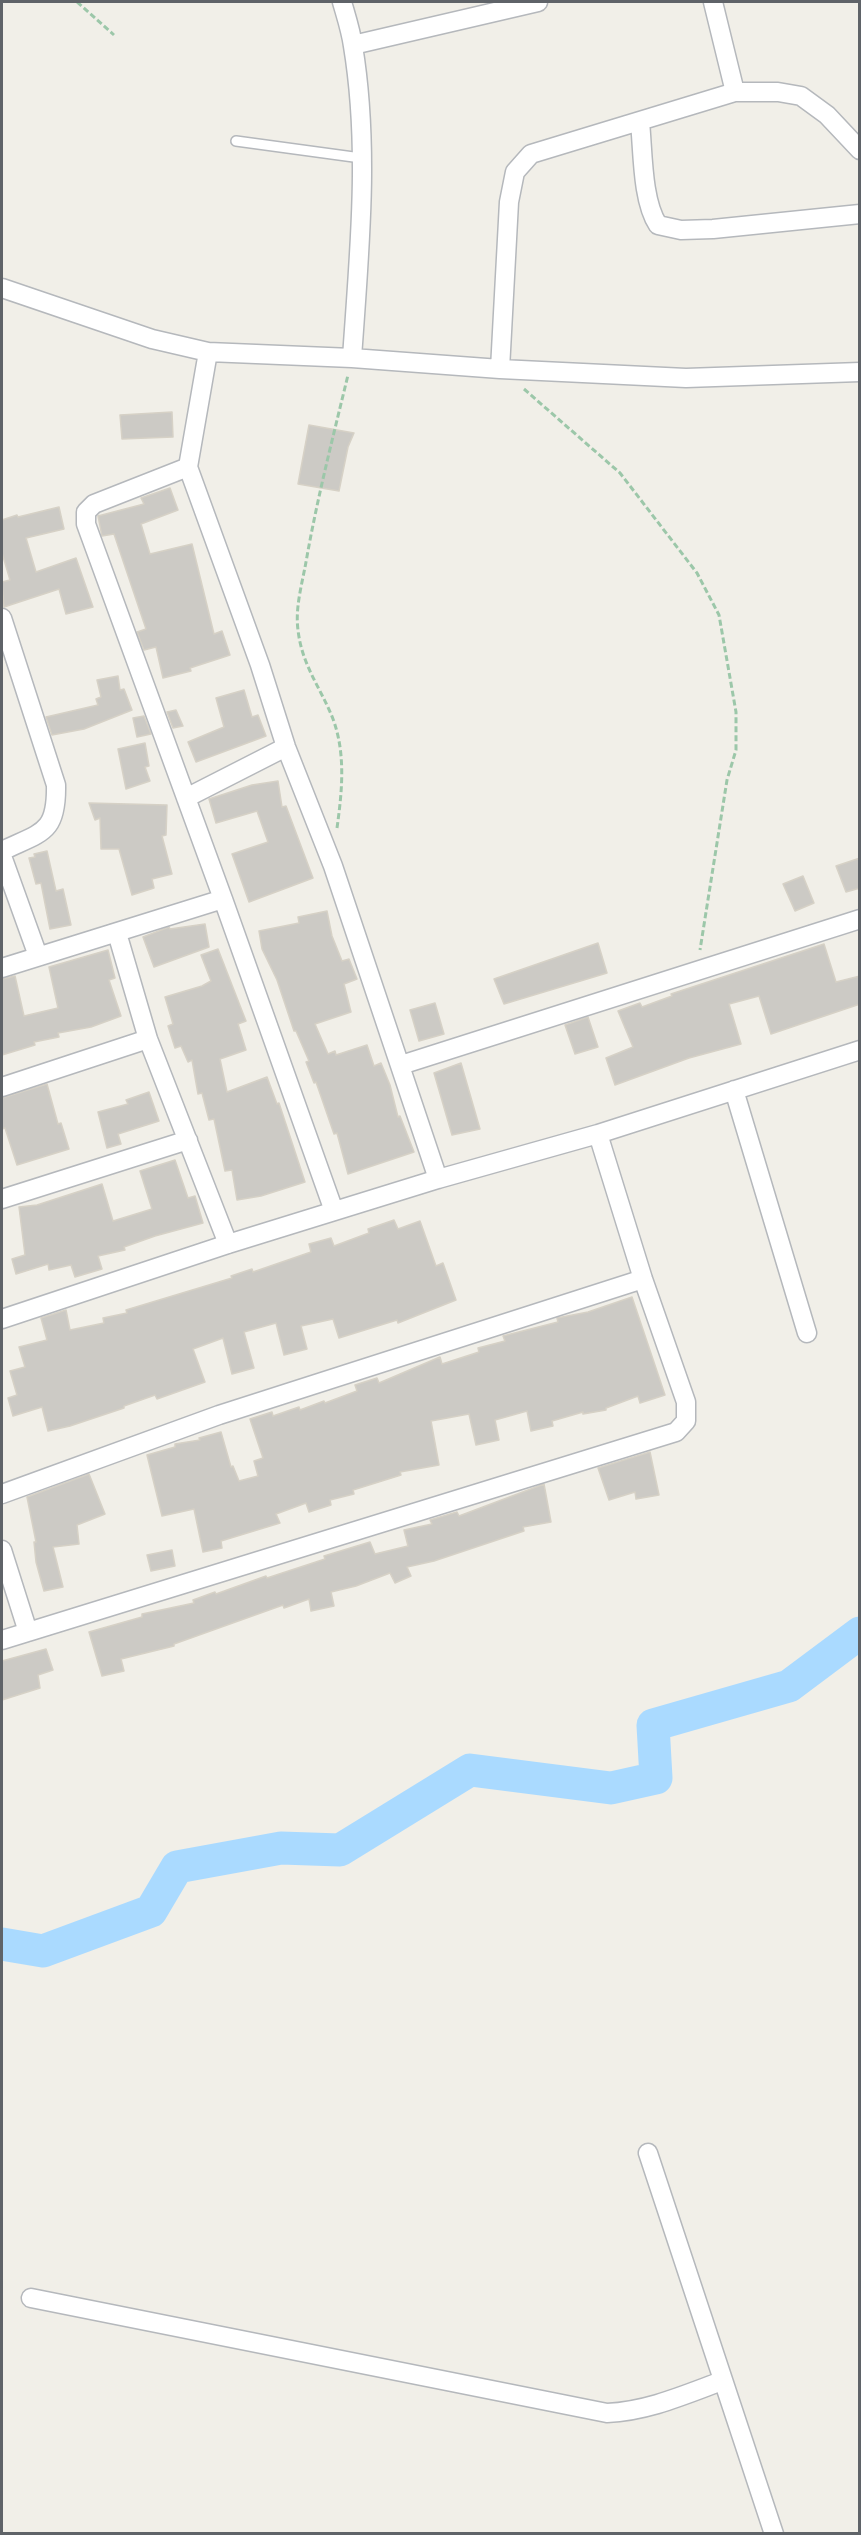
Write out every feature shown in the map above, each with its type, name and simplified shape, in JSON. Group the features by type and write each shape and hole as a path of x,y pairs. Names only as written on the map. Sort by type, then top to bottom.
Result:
{"street":[{"path":"342,2 353,45 361,158 361,237 352,358"},
{"path":"353,45 482,7 538,2"},
{"path":"713,2 735,92"},
{"path":"500,369 509,202 515,172 531,154 640,123 735,92 778,92 801,96 827,115 860,150"},
{"path":"640,123 648,197 652,215 658,225 681,230 712,230 860,214"},
{"path":"2,288 152,339 208,352 352,358 500,369 686,378 860,372"},
{"path":"208,352 188,467 260,665 286,747 333,866 438,1179"},
{"path":"188,467 94,504 86,512 86,524 334,1211"},
{"path":"2,618 56,785 56,808 52,822 38,834 2,851"},
{"path":"186,798 286,747"},
{"path":"2,856 38,956"},
{"path":"2,968 223,899"},
{"path":"400,1065 860,920"},
{"path":"117,933 148,1039 228,1244"},
{"path":"2,1087 148,1039"},
{"path":"2,1319 228,1244 438,1179 598,1134 860,1050"},
{"path":"734,1090 807,1333"},
{"path":"2,1640 676,1432 686,1421 686,1402 643,1279 598,1134"},
{"path":"2,1199 188,1140"},
{"path":"2,1494 219,1415 643,1279"},
{"path":"2,1550 28,1632"},
{"path":"648,2153 774,2534"},
{"path":"31,2298 607,2413 629,2412 651,2407 722,2381"}],"lane":[{"path":"236,141 361,158"}],"path":[{"path":"77,2 114,35"},
{"path":"337,831 341,796 340,747 333,718 309,673 298,630 298,603 314,518 352,358"},
{"path":"524,388 620,474 697,573 719,615 736,712 736,750 728,780 697,973"}],"building":[{"path":"172,412 173,437 122,439 120,415"},
{"path":"309,425 354,433 348,447 339,491 298,484"},
{"path":"170,488 178,510 141,524 150,554 192,544 214,634 222,631 230,655 190,668 191,671 163,678 156,647 144,650 137,632 146,629 114,534 102,536 98,516 144,504 141,498"},
{"path":"59,507 64,529 26,538 36,572 76,558 93,607 66,614 59,589 4,607 2,582 10,580 2,553 2,520"},
{"path":"118,676 120,690 124,689 132,710 84,729 52,735 46,717 98,705 96,699 101,697 97,680"},
{"path":"244,690 252,717 258,715 266,736 196,762 188,742 224,727 216,698"},
{"path":"176,710 183,726 173,728 167,712"},
{"path":"144,716 151,734 137,737 133,718"},
{"path":"145,743 149,766 145,767 150,781 126,789 118,749"},
{"path":"278,781 282,807 286,806 313,878 249,902 232,854 268,842 257,811 216,823 209,799 252,785"},
{"path":"89,803 167,805 166,835 162,836 172,874 152,879 154,888 132,895 119,849 101,849 100,818 95,820"},
{"path":"47,851 56,891 63,889 71,925 50,929 41,883 36,884 29,858 35,857 34,854"},
{"path":"860,858 860,888 846,892 836,866"},
{"path":"803,876 814,903 795,911 783,884"},
{"path":"327,911 332,936 342,961 349,959 357,979 344,984 351,1012 315,1024 328,1054 335,1051 336,1055 367,1045 374,1066 381,1063 390,1085 398,1117 400,1116 414,1152 348,1174 337,1133 334,1134 316,1082 314,1083 306,1062 309,1061 294,1031 277,980 262,949 259,931 299,923 298,917"},
{"path":"205,924 209,947 154,967 143,937 169,927 170,929"},
{"path":"598,943 607,973 504,1004 494,979"},
{"path":"824,944 836,982 860,976 860,1004 771,1034 759,996 729,1004 741,1044 689,1058 615,1085 606,1058 633,1047 618,1011 640,1003 642,1007 672,996 671,994"},
{"path":"218,949 246,1021 238,1024 246,1050 220,1059 227,1092 267,1077 277,1104 279,1103 305,1182 261,1196 237,1200 232,1170 225,1171 214,1119 209,1120 202,1093 198,1094 192,1060 188,1062 181,1046 175,1048 168,1026 173,1024 165,997 211,981 201,955"},
{"path":"108,950 115,978 109,980 121,1016 91,1027 58,1033 59,1037 34,1042 35,1045 2,1055 2,979 15,976 24,1016 58,1008 49,967"},
{"path":"435,1003 444,1034 419,1041 410,1010"},
{"path":"588,1017 598,1047 575,1054 565,1025"},
{"path":"461,1063 480,1129 452,1135 434,1073"},
{"path":"47,1084 58,1124 61,1123 69,1149 17,1165 5,1128 2,1129 2,1098"},
{"path":"149,1092 159,1121 118,1134 121,1144 107,1148 98,1112 128,1104 126,1100"},
{"path":"175,1160 188,1198 195,1196 203,1223 155,1236 124,1247 125,1250 98,1256 102,1269 75,1277 71,1265 49,1270 48,1264 16,1274 12,1259 25,1255 19,1207 37,1205 102,1184 113,1221 152,1209 140,1171"},
{"path":"394,1220 398,1229 420,1221 436,1266 443,1263 456,1300 398,1323 397,1320 339,1338 333,1319 301,1326 307,1349 284,1355 276,1323 244,1332 254,1368 232,1374 223,1338 193,1349 205,1382 157,1399 155,1395 70,1426 48,1431 42,1407 13,1416 8,1398 17,1395 10,1371 25,1367 19,1347 47,1340 41,1318 66,1310 70,1330 104,1323 103,1318 127,1313 126,1310 311,1252 309,1244 331,1238 334,1246 369,1233 368,1229"},
{"path":"632,1297 665,1395 640,1403 638,1396 606,1408 606,1410 583,1414 583,1412 552,1421 553,1426 531,1431 527,1411 495,1420 499,1440 476,1445 469,1414 431,1421 439,1465 400,1472 401,1475 353,1490 354,1494 330,1500 331,1505 309,1512 306,1503 276,1514 280,1523 221,1541 222,1548 203,1552 194,1509 162,1516 147,1455 175,1447 175,1444 200,1440 199,1438 221,1432 231,1467 233,1466 239,1481 258,1476 254,1461 263,1458 250,1419 272,1412 273,1416 299,1407 300,1410 324,1401 325,1403 357,1391 355,1385 377,1378 379,1383 440,1357 442,1364 479,1352 478,1348 505,1341 503,1336 558,1322 557,1318 588,1312"},
{"path":"650,1452 659,1495 636,1499 635,1492 609,1500 598,1468"},
{"path":"89,1474 105,1514 77,1525 79,1544 53,1547 63,1587 44,1591 36,1562 34,1542 36,1542 27,1497"},
{"path":"544,1484 551,1522 523,1527 524,1531 434,1561 407,1567 411,1576 395,1583 390,1573 356,1586 331,1592 334,1606 311,1611 309,1599 284,1608 283,1605 174,1644 174,1646 121,1659 124,1671 102,1676 89,1632 142,1617 142,1614 194,1603 193,1600 215,1592 216,1594 266,1576 267,1578 325,1559 324,1556 370,1542 375,1554 408,1546 404,1530 432,1524 430,1520 457,1512 459,1516"},
{"path":"172,1550 175,1566 151,1571 147,1555"},
{"path":"46,1649 53,1670 38,1675 40,1688 2,1700 2,1661"}],"waterway":[{"path":"2,1944 43,1951 151,1911 177,1867 281,1848 340,1850 470,1770 611,1788 656,1778 653,1725 789,1686 860,1633"}]}
